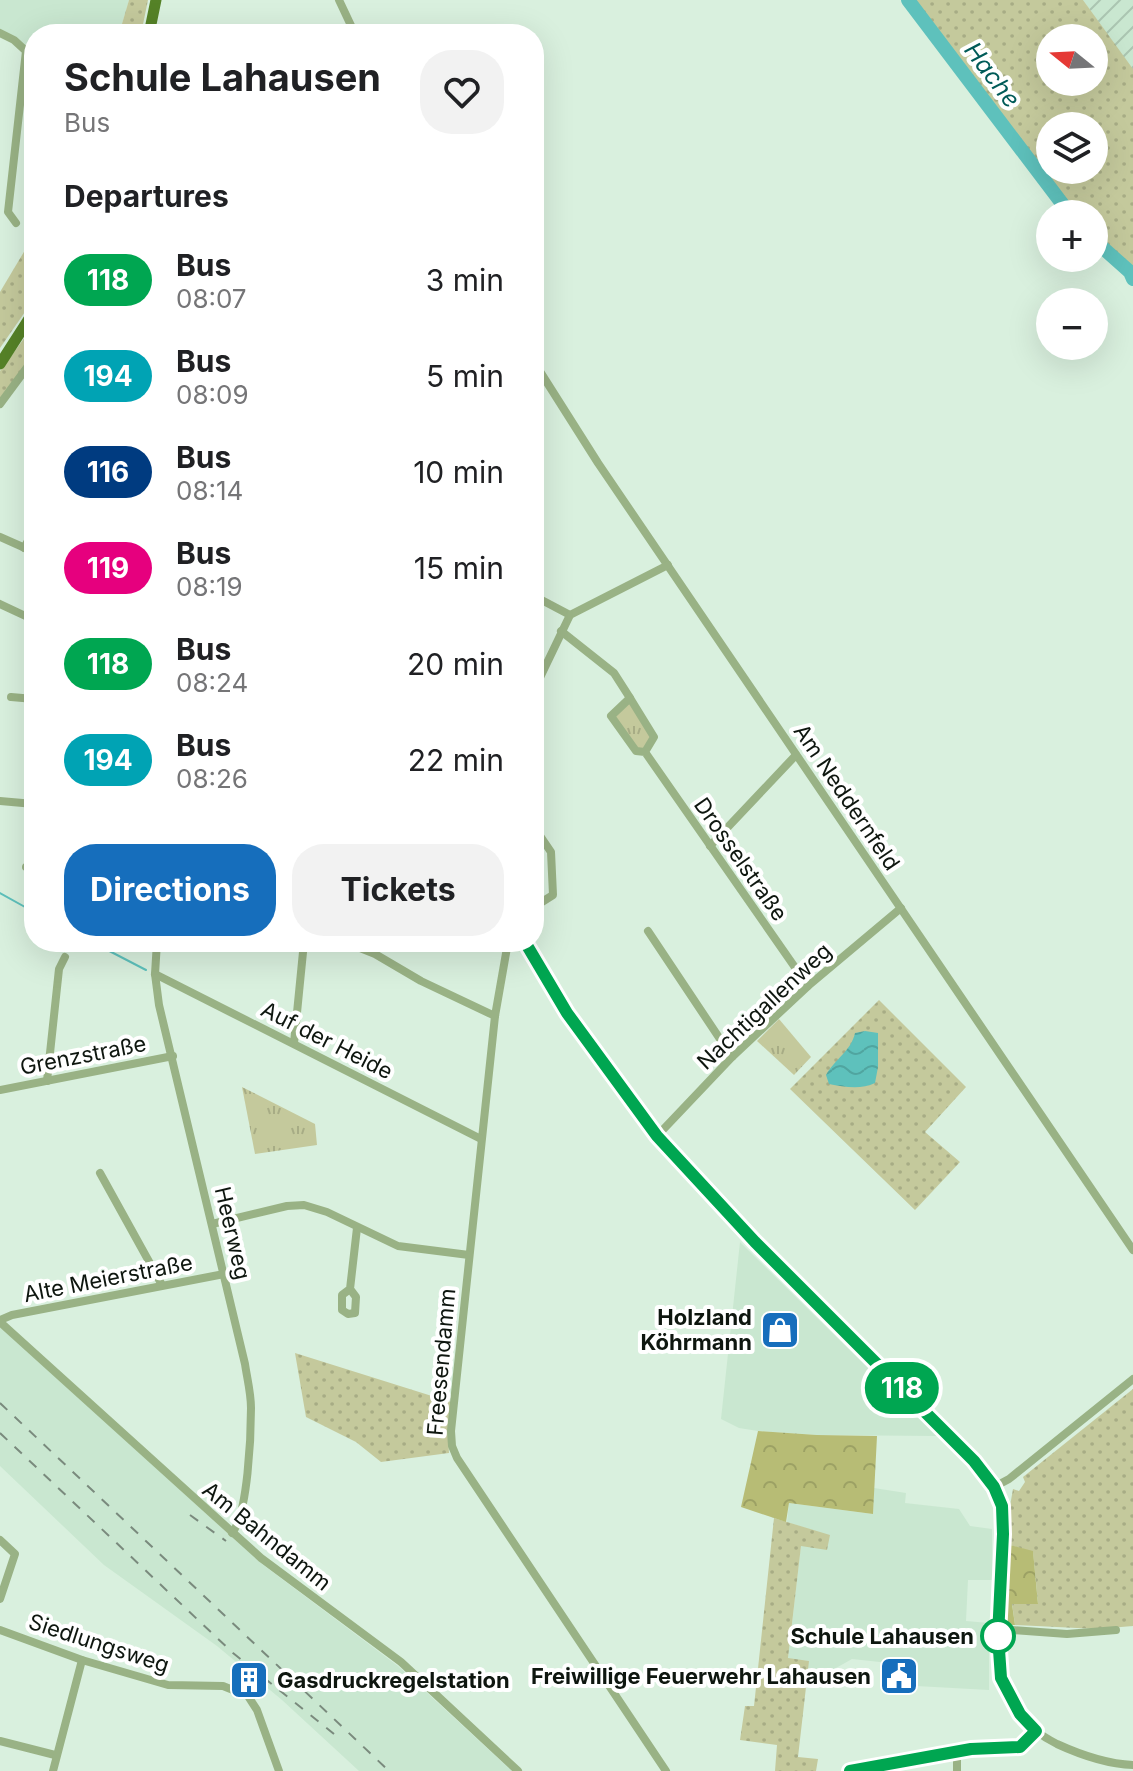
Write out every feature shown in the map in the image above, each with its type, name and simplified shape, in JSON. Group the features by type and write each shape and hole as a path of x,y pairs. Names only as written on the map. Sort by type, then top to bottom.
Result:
{"main road":[{"path":"151,24 156,0"},
{"path":"0,364 24,327"}],"street":[{"path":"339,0 350,24"},
{"path":"0,33 24,49"},
{"path":"16,223 8,212 24,69"},
{"path":"0,404 24,372"},
{"name":"Am Neddernfeld","path":"544,378 598,463 1133,1250"},
{"path":"0,537 24,548"},
{"path":"544,668 570,615 668,565"},
{"path":"544,601 570,615"},
{"path":"0,604 24,615"},
{"name":"Drosselstraße","path":"561,631 614,673 654,737 645,752"},
{"path":"11,697 24,698"},
{"name":"Drosselstraße","path":"630,698 611,716 636,751 645,752 808,986"},
{"path":"710,846 796,755"},
{"path":"0,801 24,803"},
{"path":"544,842 551,852 553,895 544,901"},
{"name":"Nachtigallenweg","path":"657,1136 732,1057 808,986 901,908"},
{"path":"648,931 732,1057"},
{"name":"Heerweg","path":"156,952 155,974 159,1005 245,1364 251,1405 243,1500 239,1525 232,1533"},
{"path":"294,1043 303,952"},
{"path":"370,952 421,981 495,1016"},
{"name":"Freesendamm","path":"506,952 495,1016 481,1139 451,1431 452,1446 457,1458 666,1771"},
{"path":"531,952 567,1013 657,1136 764,1250 974,1461 994,1487 1002,1506 1001,1678 1020,1714 1036,1731 1081,1755 1133,1765"},
{"path":"47,1081 59,969 65,957"},
{"name":"Auf der Heide","path":"155,974 481,1139"},
{"name":"Grenzstraße","path":"0,1090 173,1056"},
{"path":"100,1173 162,1285"},
{"path":"212,1224 287,1206 304,1205 327,1212 405,1248 469,1255"},
{"path":"350,1289 357,1228"},
{"name":"Alte Meierstraße","path":"0,1321 12,1315 224,1274"},
{"name":"Am Bahndamm","path":"0,1321 232,1533 283,1575 401,1662 518,1771"},
{"path":"994,1487 1009,1479 1133,1379"},
{"path":"0,1540 15,1554 0,1599"},
{"path":"999,1629 1067,1634 1116,1630"},
{"name":"Siedlungsweg","path":"0,1630 82,1660 168,1685 223,1686 248,1696 257,1710 279,1771"},
{"path":"53,1771 82,1660"},
{"path":"850,1771 987,1747 1020,1747 1036,1731"},
{"path":"0,1741 55,1755"},
{"path":"957,1752 957,1771"}],"shaded area":[{"path":"0,0 129,0 122,24 24,24 24,45 0,33"},
{"path":"1083,0 1133,0 1132,70 1108,36 1108,24 1100,24"},
{"name":"Holzland Köhrmann","path":"740,1242 937,1436 758,1431 739,1428 721,1419"},
{"path":"0,1327 262,1564 398,1666 512,1771 359,1771 282,1700 217,1646 104,1565 0,1466"},
{"path":"874,1488 906,1493 905,1503 959,1509 970,1526 992,1529 992,1580 968,1580 966,1621 989,1623 989,1690 916,1686 917,1666 852,1659 827,1673 808,1671 808,1661 788,1659 801,1545 830,1536 787,1522 789,1503 873,1514"}],"green space":[{"path":"129,0 148,0 143,24 122,24"},
{"path":"913,0 1083,0 1100,24 1036,24 1036,96 1108,96 1108,34 1133,69 1133,268 1108,246 1108,200 1065,200 1053,184 1108,184 1108,112 1036,112 1036,161"},
{"path":"24,252 24,313 0,348 0,292"},
{"path":"24,339 24,368 0,400 0,371"},
{"path":"630,701 653,737 645,750 637,749 613,717"},
{"path":"879,1000 966,1087 925,1132 960,1162 915,1210 790,1089"},
{"path":"779,1019 811,1057 794,1075 757,1041"},
{"path":"242,1087 315,1124 317,1145 255,1154"},
{"path":"295,1353 451,1402 449,1453 381,1462 356,1442 306,1417"},
{"path":"1133,1389 1133,1626 1097,1629 1015,1625 1012,1603 1038,1603 1033,1552 1010,1545 1013,1489 1019,1491 1025,1482 1023,1477"},
{"path":"758,1431 877,1436 873,1514 789,1503 786,1522 741,1507"},
{"path":"774,1518 830,1535 827,1550 801,1546 788,1658 809,1661 798,1757 818,1759 816,1771 775,1771 777,1745 740,1740 745,1706 754,1706"},
{"path":"1010,1545 1033,1551 1038,1604 1012,1604 1015,1625 1008,1625 1005,1611"}],"water":[{"path":"855,1033 878,1033 875,1083 858,1087 829,1084 826,1075 830,1069 850,1045"}],"waterway":[{"name":"Hache","path":"908,0 1059,200"},
{"name":"Hache","path":"1108,252 1130,272 1133,279"},
{"path":"0,893 24,906"},
{"path":"111,952 146,970"}],"railway":[{"path":"0,1403 389,1771"},
{"path":"0,1433 233,1653 334,1734"},
{"path":"190,1515 226,1541"}],"bus line":[{"name":"118","path":"531,952 567,1013 657,1136 755,1242 974,1461 994,1487 1002,1506 998,1636 1001,1678 1020,1714 1036,1731 1020,1747 971,1749 850,1771"}],"place":[{"name":"Holzland Köhrmann","path":"780,1330"},
{"name":"Schule Lahausen","path":"998,1636"},
{"name":"Freiwillige Feuerwehr Lahausen","path":"899,1676"},
{"name":"Gasdruckregelstation","path":"249,1680"}]}
